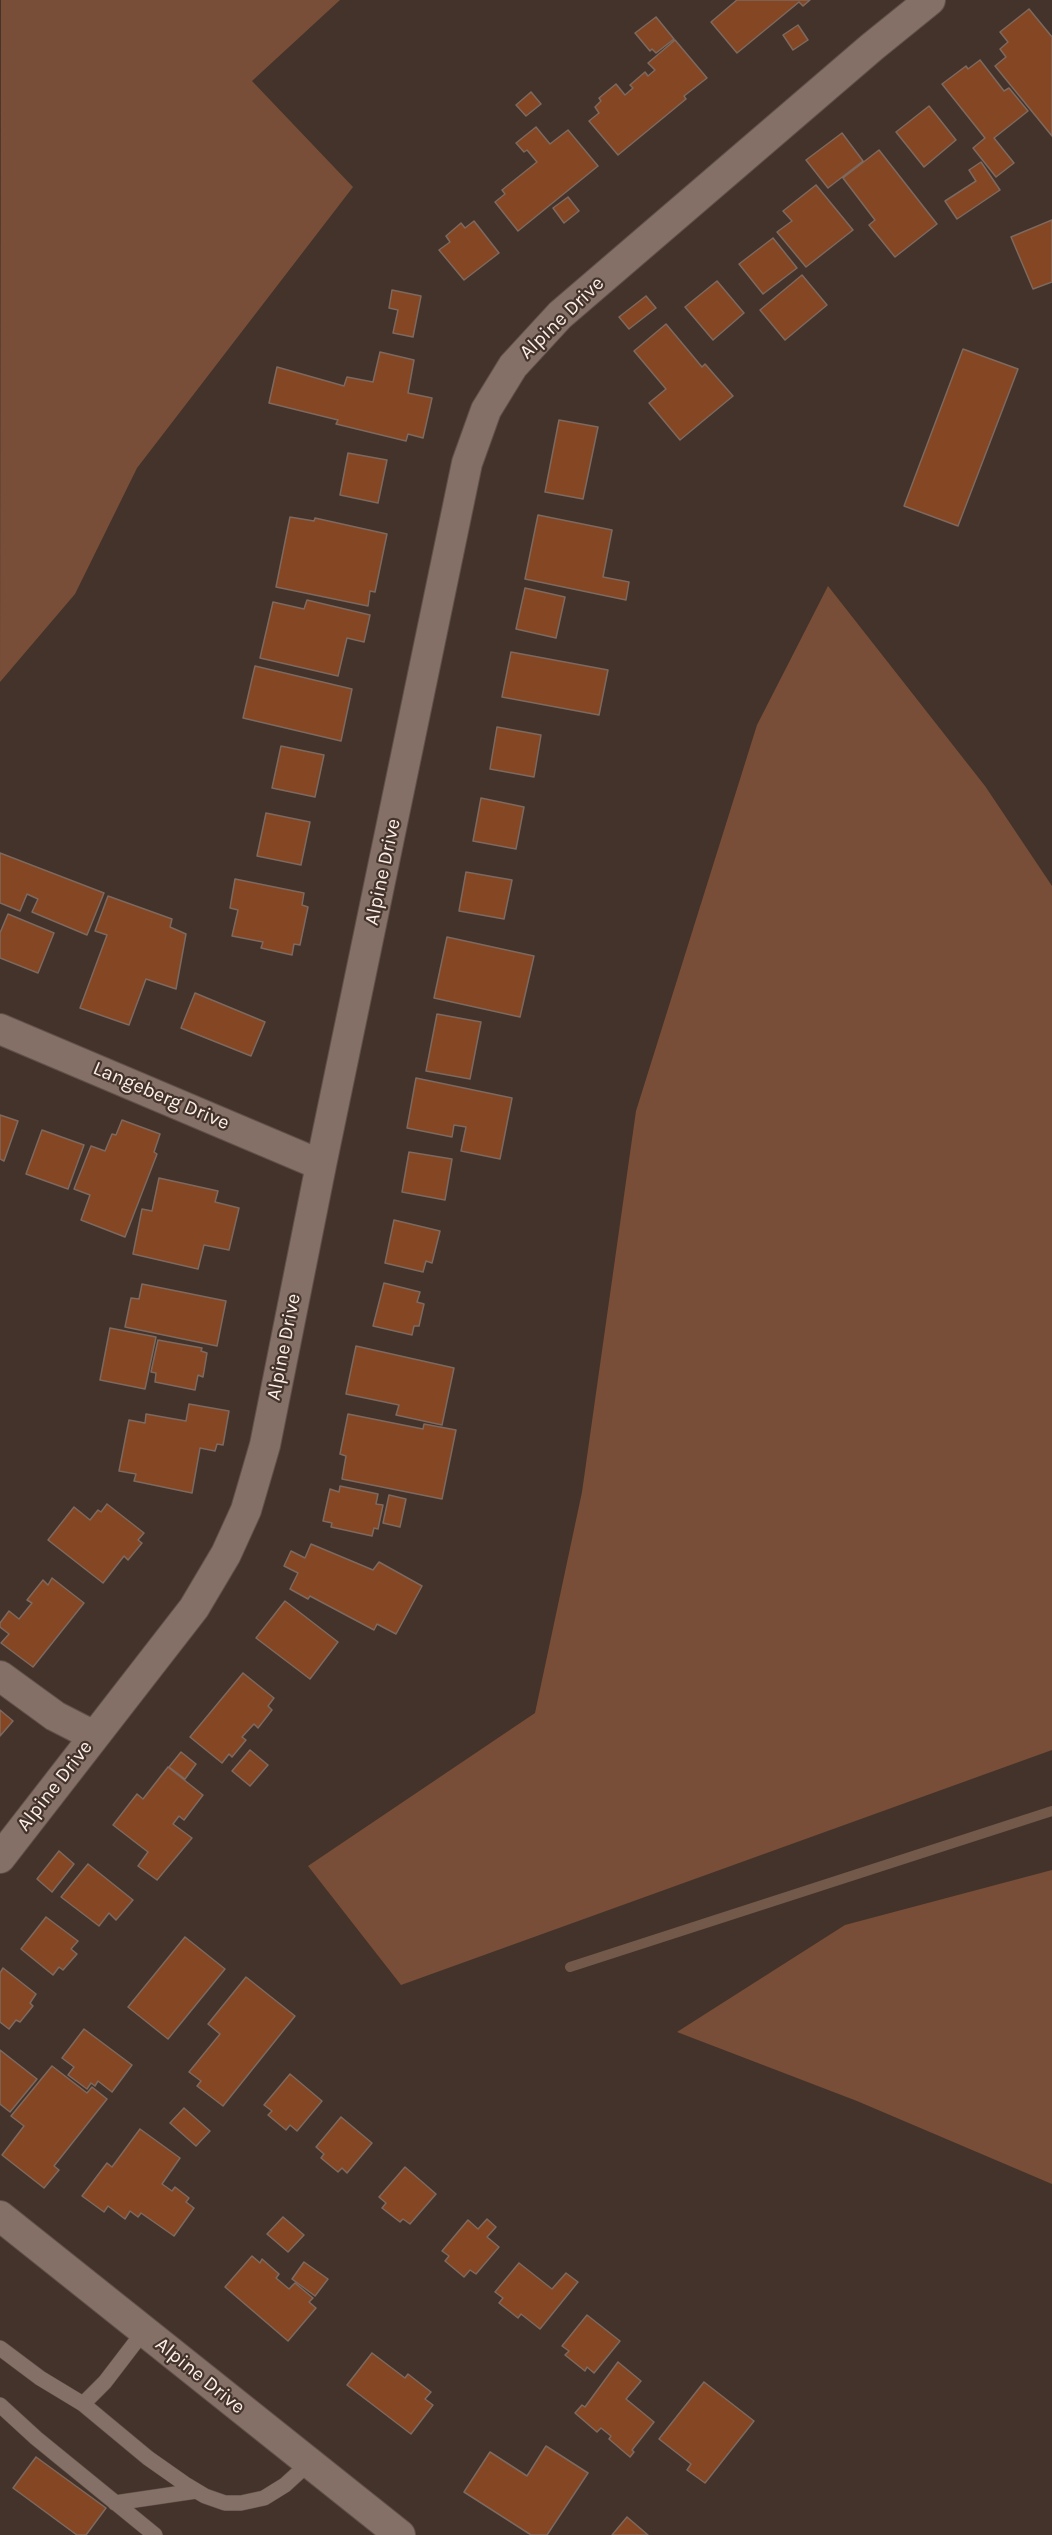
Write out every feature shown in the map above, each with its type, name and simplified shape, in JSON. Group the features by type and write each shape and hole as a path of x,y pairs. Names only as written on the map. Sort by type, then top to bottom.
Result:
{"street":[{"name":"Alpine Drive","path":"0,1858 194,1608 226,1554 246,1510 265,1445 467,463 486,410 513,366 560,315 930,0"},
{"name":"Langeberg Drive","path":"0,1029 321,1165"},
{"path":"0,1676 47,1712 94,1736"},
{"name":"Alpine Drive","path":"0,2216 400,2535"}],"lane":[{"path":"83,2404 105,2382 144,2331"},
{"path":"0,2348 40,2378 83,2404 148,2458 196,2491 225,2503 242,2503 264,2498 285,2485 309,2463"},
{"path":"0,2405 155,2535"},
{"path":"115,2503 196,2491"}],"shaded area":[{"path":"1,0 340,0 252,81 353,187 137,468 75,594 0,682"},
{"path":"828,586 985,786 1052,886 1052,1750 401,1985 308,1866 535,1713 582,1492 636,1111 757,725"},
{"path":"1052,1870 1052,2184 857,2101 677,2032 845,1925"}],"building":[{"path":"737,0 810,0 803,6 799,2 737,53 711,22"},
{"path":"1029,9 1052,37 1052,136 995,66 1006,57 1000,49 1008,42 1000,32"},
{"path":"656,17 674,39 656,53 652,49 650,51 635,33"},
{"path":"798,25 808,40 793,50 783,35"},
{"path":"675,40 707,78 684,96 686,99 618,155 589,121 599,113 595,107 601,101 599,98 616,84 625,95 633,88 630,85 645,72 648,76 655,70 648,63"},
{"path":"980,60 1004,91 1009,88 1028,111 994,138 1014,163 996,177 973,148 985,138 942,84 966,66 968,69"},
{"path":"531,92 541,104 526,116 516,105"},
{"path":"929,106 956,140 924,167 896,132"},
{"path":"536,127 550,144 568,130 598,166 518,231 495,202 505,194 502,190 537,162 527,150 524,152 516,143"},
{"path":"842,133 863,161 828,188 806,160"},
{"path":"879,150 937,224 895,257 869,225 875,220 843,178"},
{"path":"981,162 1000,190 957,219 945,201 976,181 969,170"},
{"path":"816,185 853,230 806,267 777,232 792,221 783,211"},
{"path":"568,197 579,211 564,223 553,208"},
{"path":"1052,220 1052,282 1033,289 1011,237"},
{"path":"474,221 499,253 464,280 439,250 450,242 446,236 461,223 465,228"},
{"path":"773,238 797,268 763,294 739,264"},
{"path":"802,275 827,305 785,340 760,310"},
{"path":"717,281 744,313 713,340 685,307"},
{"path":"392,290 421,296 413,337 393,333 398,310 389,308"},
{"path":"646,296 656,308 629,329 619,317"},
{"path":"666,324 702,367 705,364 733,396 680,440 649,403 666,389 634,351"},
{"path":"963,349 1018,369 958,526 904,506"},
{"path":"380,352 414,360 408,393 432,398 423,438 408,434 406,441 336,424 338,420 269,403 277,367 344,386 347,377 373,382"},
{"path":"559,420 598,427 583,499 545,492"},
{"path":"348,453 387,460 378,503 340,495"},
{"path":"538,515 612,530 603,577 629,582 626,600 525,579"},
{"path":"290,517 314,521 315,518 387,534 375,592 370,591 368,606 276,587"},
{"path":"525,588 565,597 556,638 516,629"},
{"path":"307,600 370,615 364,642 347,638 338,676 260,658 273,602 304,609"},
{"path":"511,652 608,670 599,715 502,697"},
{"path":"255,666 352,689 341,741 243,718"},
{"path":"497,727 541,735 534,777 490,769"},
{"path":"281,746 324,755 315,797 272,788"},
{"path":"481,798 524,807 516,849 473,841"},
{"path":"266,813 310,822 301,865 257,856"},
{"path":"0,853 104,893 87,935 32,912 38,899 27,894 20,911 0,903"},
{"path":"466,872 512,880 504,919 459,911"},
{"path":"235,879 304,893 302,905 308,907 300,945 294,944 292,955 261,948 263,942 232,936 238,910 230,908"},
{"path":"108,896 172,919 170,927 186,934 176,989 146,979 129,1025 80,1008 107,935 95,931"},
{"path":"8,914 54,933 38,973 0,958 0,933"},
{"path":"447,937 534,956 520,1017 434,998"},
{"path":"195,993 265,1022 251,1056 181,1028"},
{"path":"437,1014 481,1022 470,1079 426,1071"},
{"path":"416,1078 512,1098 500,1159 461,1151 466,1127 454,1125 452,1137 407,1128"},
{"path":"0,1115 18,1121 4,1161 0,1159"},
{"path":"122,1120 160,1134 154,1152 157,1154 125,1237 81,1220 90,1195 74,1189 91,1146 105,1151 112,1134 116,1135"},
{"path":"42,1130 84,1145 68,1189 26,1174"},
{"path":"409,1152 452,1159 445,1200 402,1192"},
{"path":"159,1178 218,1191 215,1202 239,1208 229,1250 204,1245 198,1269 133,1254 142,1209 152,1211"},
{"path":"394,1220 440,1231 432,1263 426,1261 423,1272 385,1263"},
{"path":"384,1283 420,1292 417,1302 424,1304 419,1326 414,1326 412,1335 373,1326"},
{"path":"142,1284 226,1301 217,1346 125,1327 131,1298 139,1299"},
{"path":"110,1328 156,1337 145,1389 100,1380"},
{"path":"158,1340 202,1348 201,1351 207,1353 203,1377 198,1375 195,1390 155,1382 156,1373 151,1372"},
{"path":"356,1346 454,1368 442,1425 396,1415 399,1405 346,1394"},
{"path":"189,1404 229,1411 223,1445 217,1444 215,1451 200,1448 192,1493 134,1481 136,1474 119,1471 129,1420 145,1423 146,1414 186,1421"},
{"path":"348,1414 423,1429 424,1424 456,1430 442,1499 342,1479 346,1456 340,1454"},
{"path":"340,1486 378,1494 376,1504 383,1505 378,1529 374,1528 372,1536 331,1527 332,1523 323,1521 330,1489 339,1492"},
{"path":"389,1495 406,1499 400,1527 383,1523"},
{"path":"107,1504 144,1533 138,1540 142,1543 128,1560 124,1556 103,1583 48,1540 74,1507 90,1520"},
{"path":"311,1544 373,1570 379,1562 422,1586 396,1634 377,1624 374,1630 310,1596 308,1599 290,1589 298,1573 284,1566 291,1551 305,1558"},
{"path":"52,1578 84,1603 33,1667 1,1643 9,1634 0,1627 0,1623 9,1611 19,1619 32,1603 27,1600 43,1580 48,1585"},
{"path":"285,1601 338,1642 310,1679 256,1638"},
{"path":"243,1673 274,1698 268,1706 272,1710 258,1728 254,1724 242,1737 246,1740 232,1757 229,1754 222,1763 190,1737"},
{"path":"0,1710 13,1721 0,1736"},
{"path":"250,1750 268,1765 250,1786 232,1771"},
{"path":"181,1752 196,1764 185,1779 169,1767"},
{"path":"168,1767 203,1795 184,1820 179,1816 173,1824 192,1838 157,1880 138,1866 148,1852 113,1825 137,1794 143,1799"},
{"path":"59,1851 74,1864 52,1892 37,1879"},
{"path":"88,1864 133,1900 116,1920 109,1913 99,1926 61,1897"},
{"path":"46,1917 78,1941 71,1949 77,1954 63,1970 59,1967 53,1975 21,1949"},
{"path":"185,1937 225,1969 168,2039 128,2007"},
{"path":"3,1968 36,1994 30,2003 33,2006 20,2022 16,2020 9,2029 0,2022 0,1973"},
{"path":"246,1977 295,2016 223,2106 197,2086 201,2081 189,2072 220,2034 208,2024"},
{"path":"84,2029 132,2065 112,2092 98,2081 95,2086 91,2083 87,2089 68,2075 74,2067 62,2058"},
{"path":"0,2050 37,2079 10,2112 0,2104"},
{"path":"52,2066 87,2093 92,2087 107,2099 54,2166 59,2170 44,2188 2,2155 24,2126 11,2116"},
{"path":"290,2074 322,2101 297,2131 290,2125 286,2130 268,2115 272,2111 264,2105"},
{"path":"184,2108 210,2131 196,2146 170,2123"},
{"path":"341,2117 372,2143 347,2173 342,2168 338,2172 321,2158 324,2154 316,2147"},
{"path":"140,2129 180,2158 162,2184 172,2191 175,2187 189,2198 186,2202 194,2208 174,2236 141,2213 138,2217 130,2211 125,2219 108,2206 104,2212 82,2196 107,2163 112,2167"},
{"path":"405,2167 436,2194 410,2224 403,2219 400,2222 382,2208 386,2203 379,2197"},
{"path":"283,2217 304,2235 288,2252 267,2234"},
{"path":"487,2219 496,2227 487,2237 499,2247 476,2274 470,2270 464,2277 445,2261 449,2256 442,2251 468,2220 478,2229"},
{"path":"252,2256 260,2263 262,2259 279,2274 276,2278 289,2289 295,2283 313,2298 309,2302 316,2308 288,2341 225,2287"},
{"path":"304,2262 328,2279 315,2296 292,2279"},
{"path":"519,2263 552,2289 566,2273 578,2282 540,2329 521,2314 518,2318 499,2303 503,2298 495,2292"},
{"path":"587,2315 620,2341 594,2373 587,2367 585,2371 565,2355 569,2351 562,2346"},
{"path":"372,2353 405,2378 408,2374 431,2392 425,2399 433,2405 411,2434 347,2385"},
{"path":"618,2362 641,2381 626,2399 654,2422 632,2450 634,2452 630,2457 609,2439 611,2436 601,2428 597,2432 575,2413 582,2405 585,2407"},
{"path":"704,2382 754,2421 705,2483 687,2470 691,2464 659,2439"},
{"path":"546,2446 588,2473 547,2535 531,2535 464,2492 490,2452 527,2476"},
{"path":"36,2457 106,2508 86,2535 77,2535 13,2488"},
{"path":"627,2517 648,2535 612,2535"}],"waterway":[{"path":"570,1967 1052,1811"}]}
